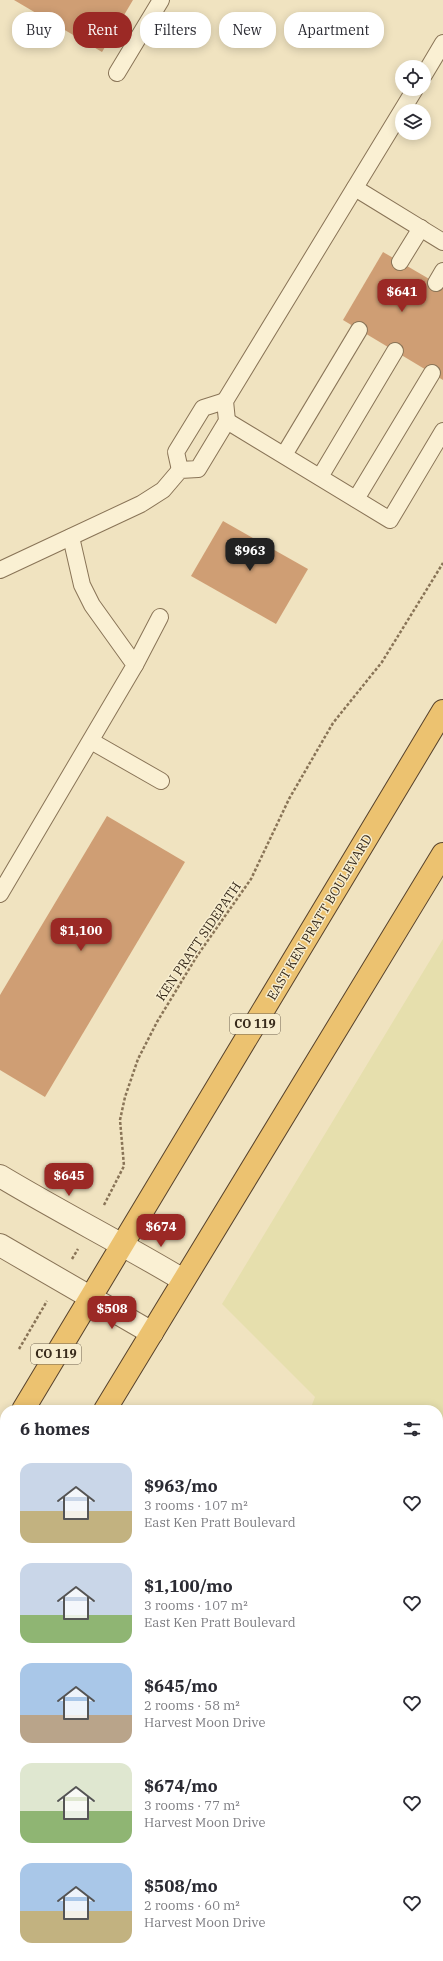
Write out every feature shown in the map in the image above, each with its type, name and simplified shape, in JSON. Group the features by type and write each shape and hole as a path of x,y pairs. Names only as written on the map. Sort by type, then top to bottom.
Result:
{"highway":[{"name":"EAST KEN PRATT BOULEVARD","path":"26,1405 443,711"},
{"path":"108,1405 443,854"}],"street":[{"path":"0,1176 49,1206 122,1244 183,1280"},
{"path":"0,1245 89,1298 152,1333"}],"lane":[{"path":"117,73 161,0"},
{"path":"431,63 443,43"},
{"path":"0,570 141,504 163,490 180,470 198,469 227,421 225,401 411,96"},
{"path":"355,188 443,242"},
{"path":"400,262 421,228"},
{"path":"284,456 359,330"},
{"path":"320,477 395,351"},
{"path":"356,499 432,373"},
{"path":"180,470 176,452 203,408 225,401"},
{"path":"227,421 390,520 443,431"},
{"path":"71,537 82,585 92,605 135,665"},
{"path":"0,894 135,665 160,617"},
{"path":"91,741 161,781"}],"path":[{"name":"KEN PRATT SIDEPATH","path":"19,1349 91,1228 124,1166 120,1120 125,1097 138,1060 157,1022 197,956 251,879 289,799 333,723 382,662 443,563"}],"shaded area":[{"path":"443,939 443,1405 312,1405 315,1397 222,1304"}],"building":[{"path":"14,0 133,0 126,12 73,12 73,35 65,30 65,12 34,12"},
{"path":"95,48 104,48 102,52"},
{"path":"383,252 443,287 443,380 343,320"},
{"path":"223,521 308,569 276,624 191,576"},
{"path":"107,816 185,862 45,1097 0,1070 0,995"}]}
